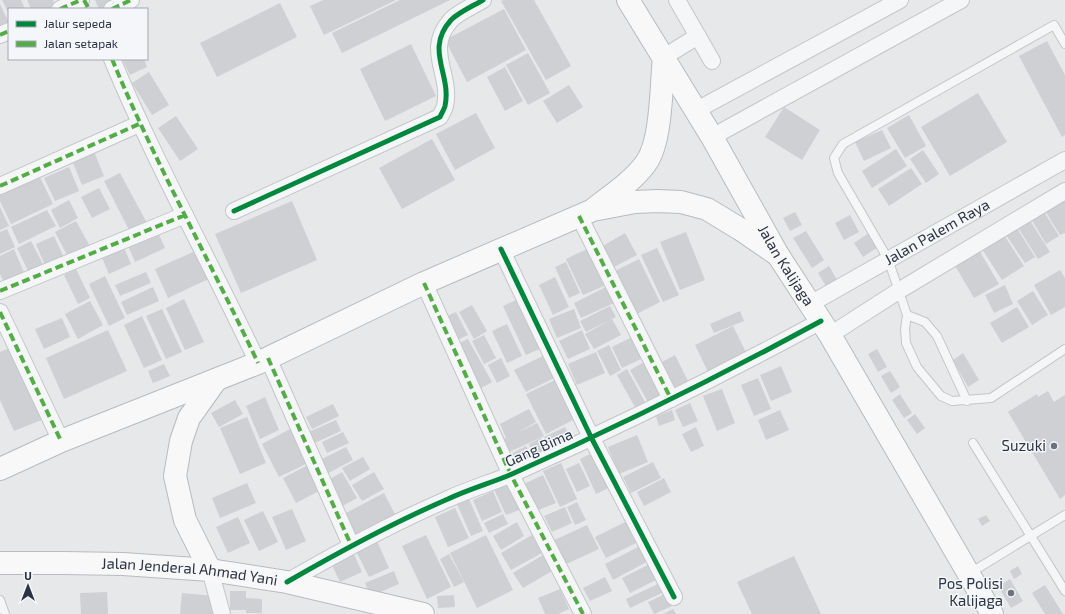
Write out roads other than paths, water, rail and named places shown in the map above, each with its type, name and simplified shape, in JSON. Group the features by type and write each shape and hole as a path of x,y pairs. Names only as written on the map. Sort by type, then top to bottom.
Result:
{"highway":[{"name":"Jalan Kalijaga","path":"628,0 712,137 778,256 820,320 992,614"},
{"path":"586,213 633,176 646,163 655,145 664,57"},
{"path":"0,468 61,441 263,361 424,283 586,213 635,202 682,202 707,209 740,229 778,256"},
{"path":"210,570 185,520 175,476 181,441 189,418 216,380"},
{"name":"Jalan Jenderal Ahmad Yani","path":"0,563 116,564 210,570 287,582 423,614"},
{"path":"972,614 973,583"}],"street":[{"path":"62,8 81,0"},
{"path":"114,8 131,0"},
{"path":"234,210 440,117 445,106 445,85 438,53 440,37 452,19 483,0"},
{"path":"678,0 712,61"},
{"path":"695,111 900,0"},
{"path":"712,137 961,0"},
{"path":"664,57 698,36"},
{"path":"112,60 139,124 185,215 263,361 351,545"},
{"path":"0,186 139,124"},
{"name":"Jalan Palem Raya","path":"820,320 888,259 1065,160"},
{"name":"Jalan Palem Raya","path":"820,320 900,290 1065,191"},
{"path":"586,213 671,399"},
{"path":"0,291 185,215"},
{"path":"502,249 591,438 674,597"},
{"path":"424,283 510,475 583,614"},
{"path":"0,312 61,441"},
{"name":"Gang Bima","path":"287,582 351,545 447,499 510,475 671,399 757,356 820,320"},
{"path":"210,570 222,614"}],"lane":[{"path":"1065,44 1054,25 843,144 834,158 838,173 888,259 900,290 907,315 905,330 906,343 917,367 941,396 952,401 968,401 991,398 1065,349"},
{"path":"907,315 925,322 937,336 968,401"},
{"path":"973,443 1065,591"},
{"path":"973,583 1030,536 1065,515"},
{"path":"0,600 5,614"}],"place":[{"name":"Suzuki","path":"1054,446"},
{"name":"Pos Polisi Kalijaga","path":"1011,593"}]}
